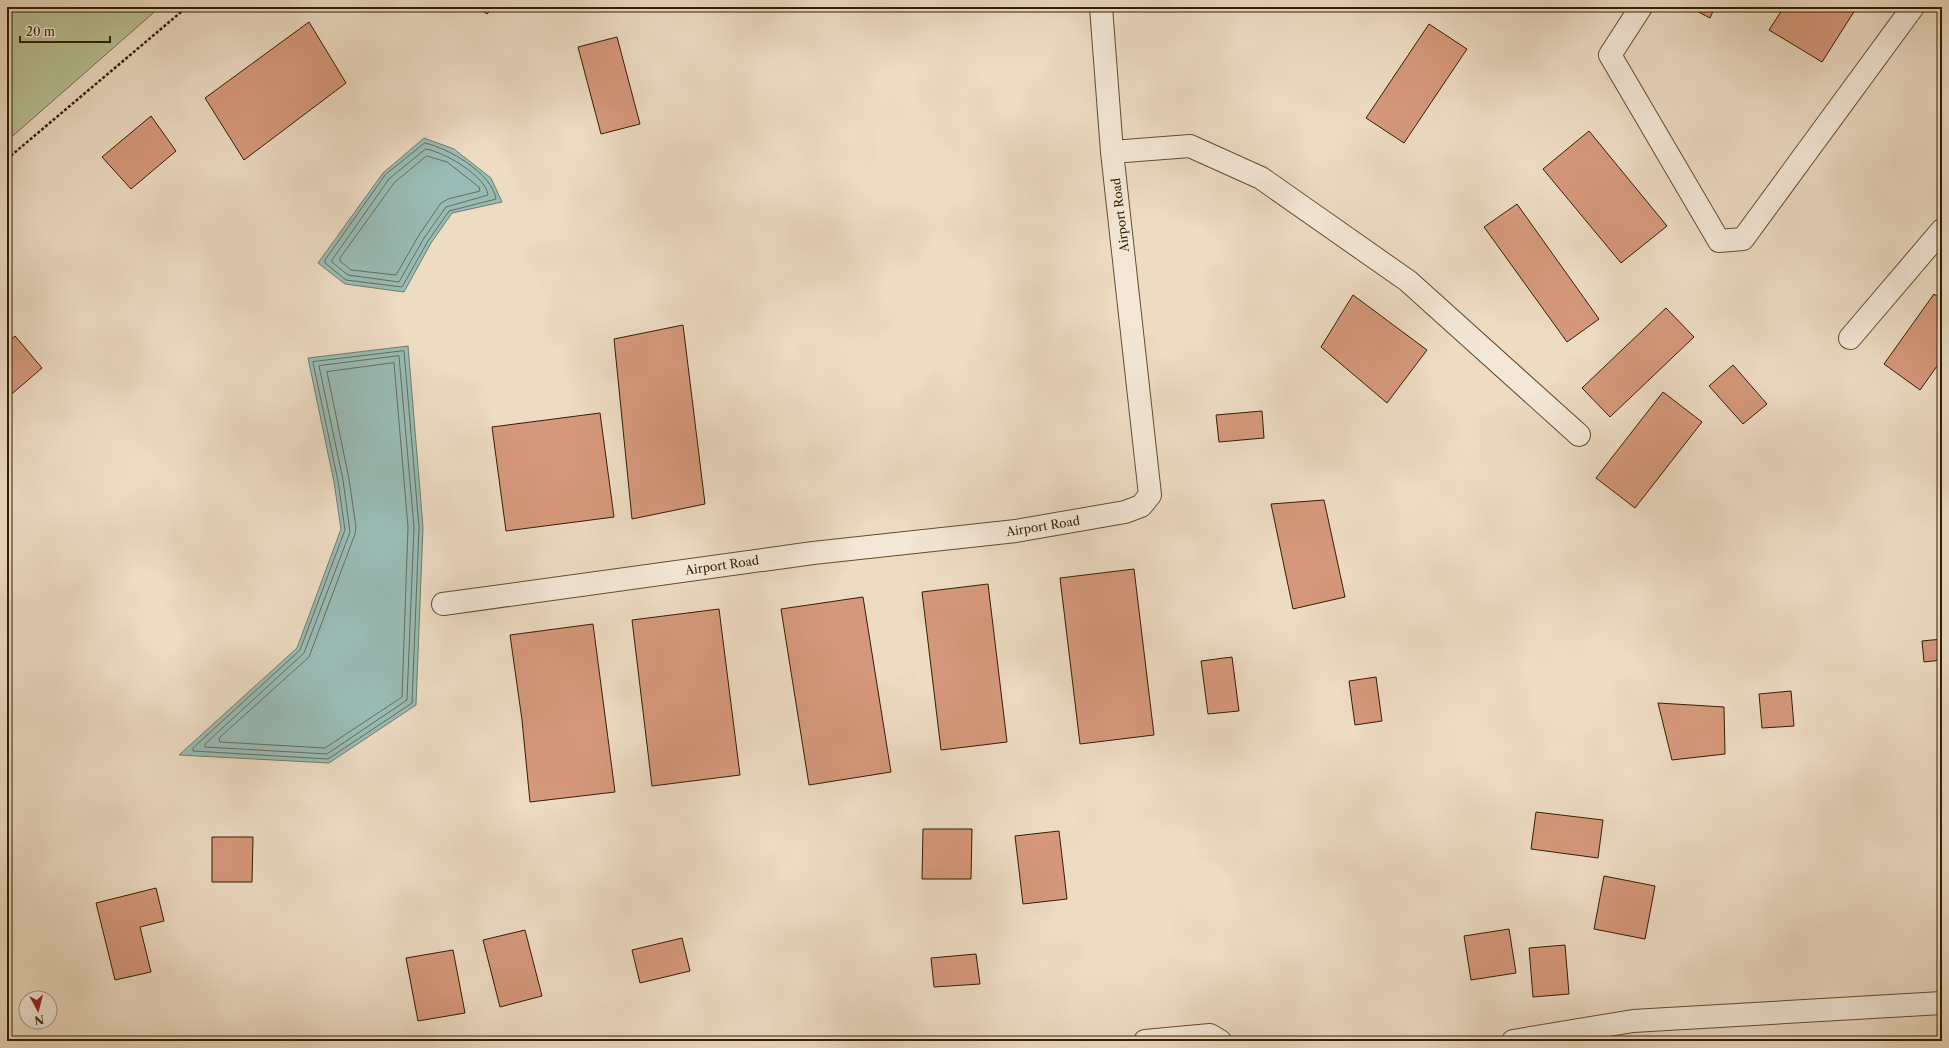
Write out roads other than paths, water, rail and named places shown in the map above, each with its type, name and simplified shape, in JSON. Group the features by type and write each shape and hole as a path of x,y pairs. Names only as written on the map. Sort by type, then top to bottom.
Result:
{"street":[{"name":"Airport Road","path":"443,604 813,553 1016,531 1125,512 1141,506 1150,495 1148,466 1112,152 1101,7"},
{"path":"1641,7 1610,55 1719,241 1743,239 1913,7"},
{"path":"1112,152 1190,146 1261,178 1408,281 1579,435"},
{"path":"1850,338 1942,230"},
{"path":"1513,1041 1633,1021 1942,1003"},
{"path":"1145,1041 1210,1035 1220,1041"}],"water":[{"path":"424,138 454,149 491,178 502,202 452,213 431,243 404,292 345,284 318,263 383,173"},
{"path":"408,346 423,527 416,705 329,763 179,755 297,648 341,529 334,482 308,358"}]}
